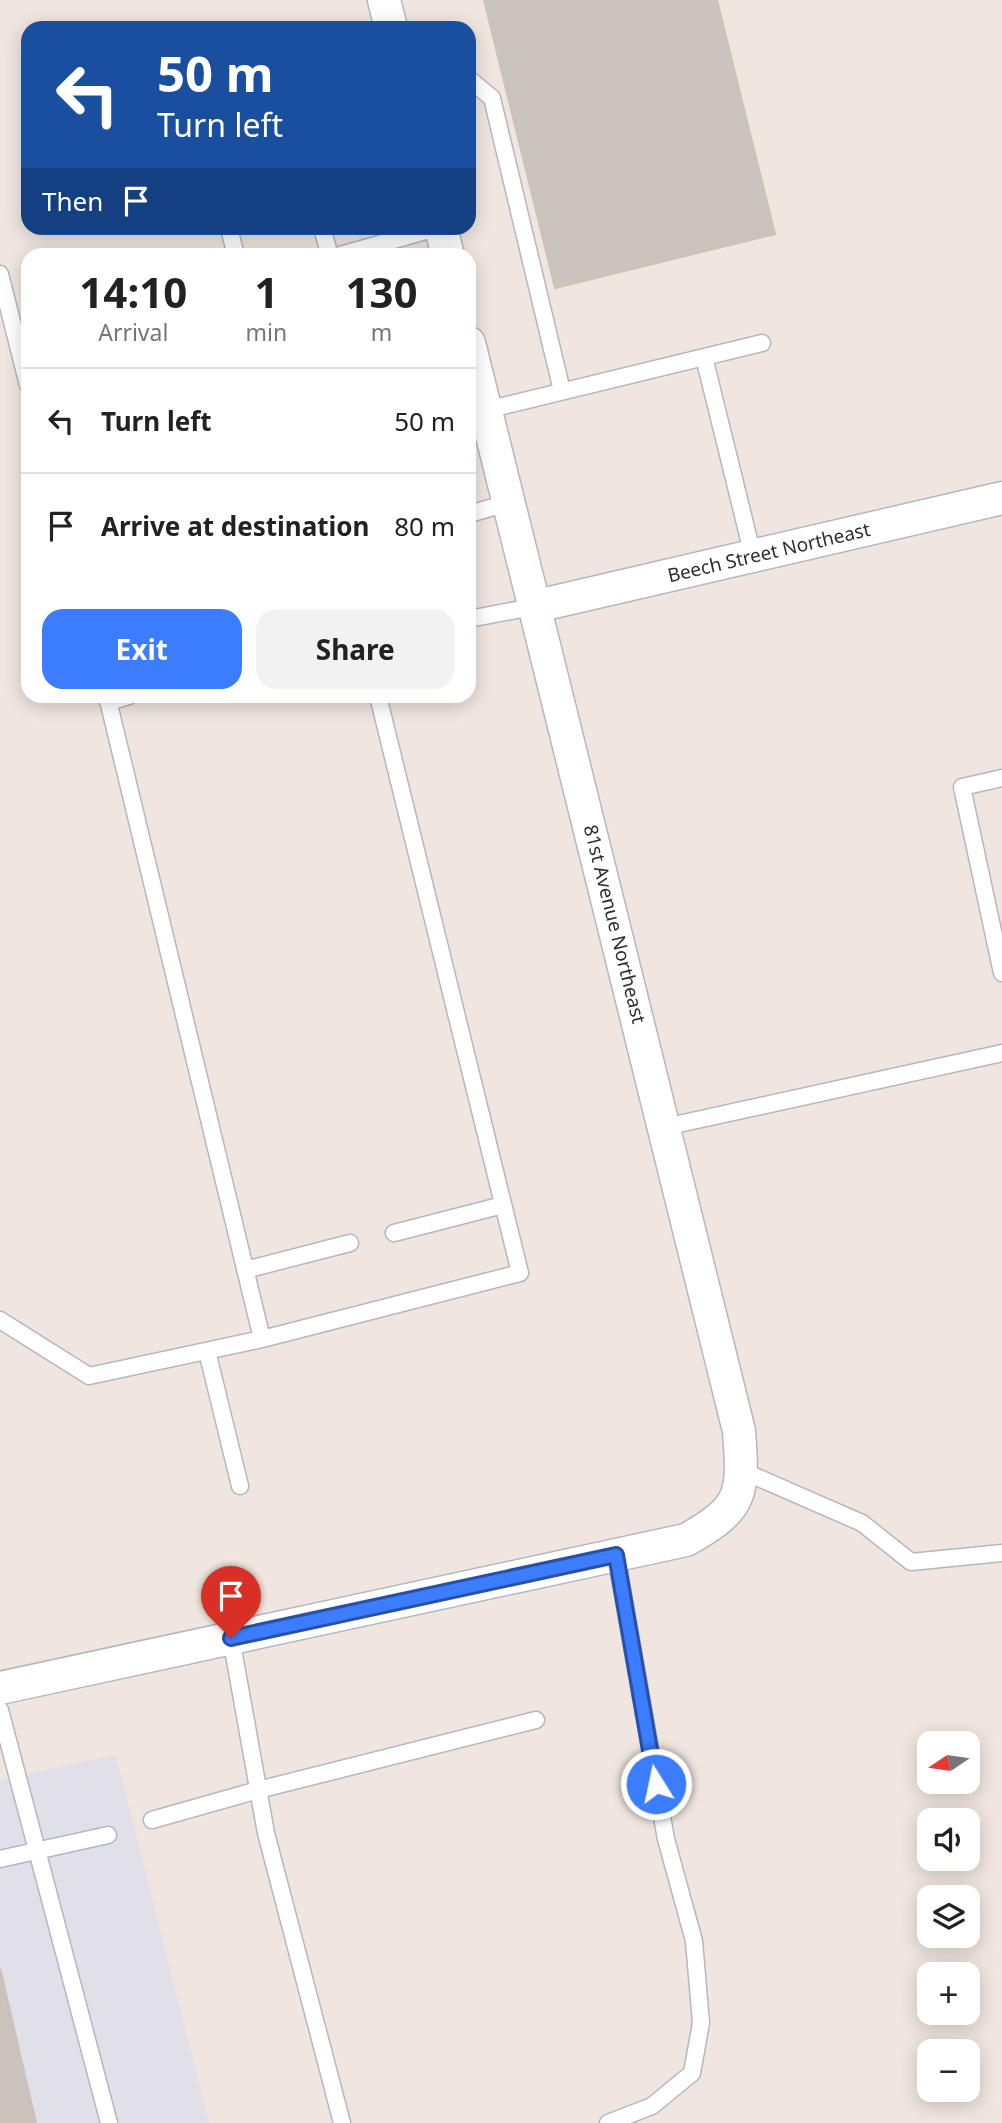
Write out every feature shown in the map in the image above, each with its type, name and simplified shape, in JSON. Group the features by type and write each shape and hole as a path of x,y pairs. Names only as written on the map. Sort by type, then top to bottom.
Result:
{"street":[{"path":"384,0 389,21"},
{"name":"81st Avenue Northeast","path":"476,371 537,606 739,1431 743,1471 734,1506 708,1527 686,1539 616,1555"},
{"name":"Beech Street Northeast","path":"537,606 1002,498"},
{"path":"0,1688 616,1555"}],"lane":[{"path":"476,85 492,98 562,391"},
{"path":"366,248 413,235"},
{"path":"0,274 21,357"},
{"path":"486,410 762,342"},
{"path":"704,357 753,556"},
{"path":"476,512 511,502"},
{"path":"476,618 537,606"},
{"path":"108,703 262,1339"},
{"path":"0,1320 89,1376 262,1339 520,1273 380,703"},
{"path":"1002,778 962,787 1002,973"},
{"path":"665,1126 1002,1053"},
{"path":"394,1233 503,1205"},
{"path":"245,1270 349,1243"},
{"path":"207,1351 240,1486"},
{"path":"743,1471 862,1522 911,1562 1002,1553"},
{"path":"608,2123 652,2106 692,2073 701,2023 694,1941 666,1839 616,1555"},
{"path":"231,1638 265,1833 342,2123"},
{"path":"0,1710 109,2123"},
{"path":"152,1820 258,1790 536,1720"},
{"path":"0,1859 108,1835"}],"shaded area":[{"path":"116,1755 209,2123 0,2123 0,1779"}],"building":[{"path":"484,0 717,0 775,234 555,288"},
{"path":"0,1968 36,2123 0,2123"}],"route":[{"path":"231,1638 616,1555 656,1784"}]}
